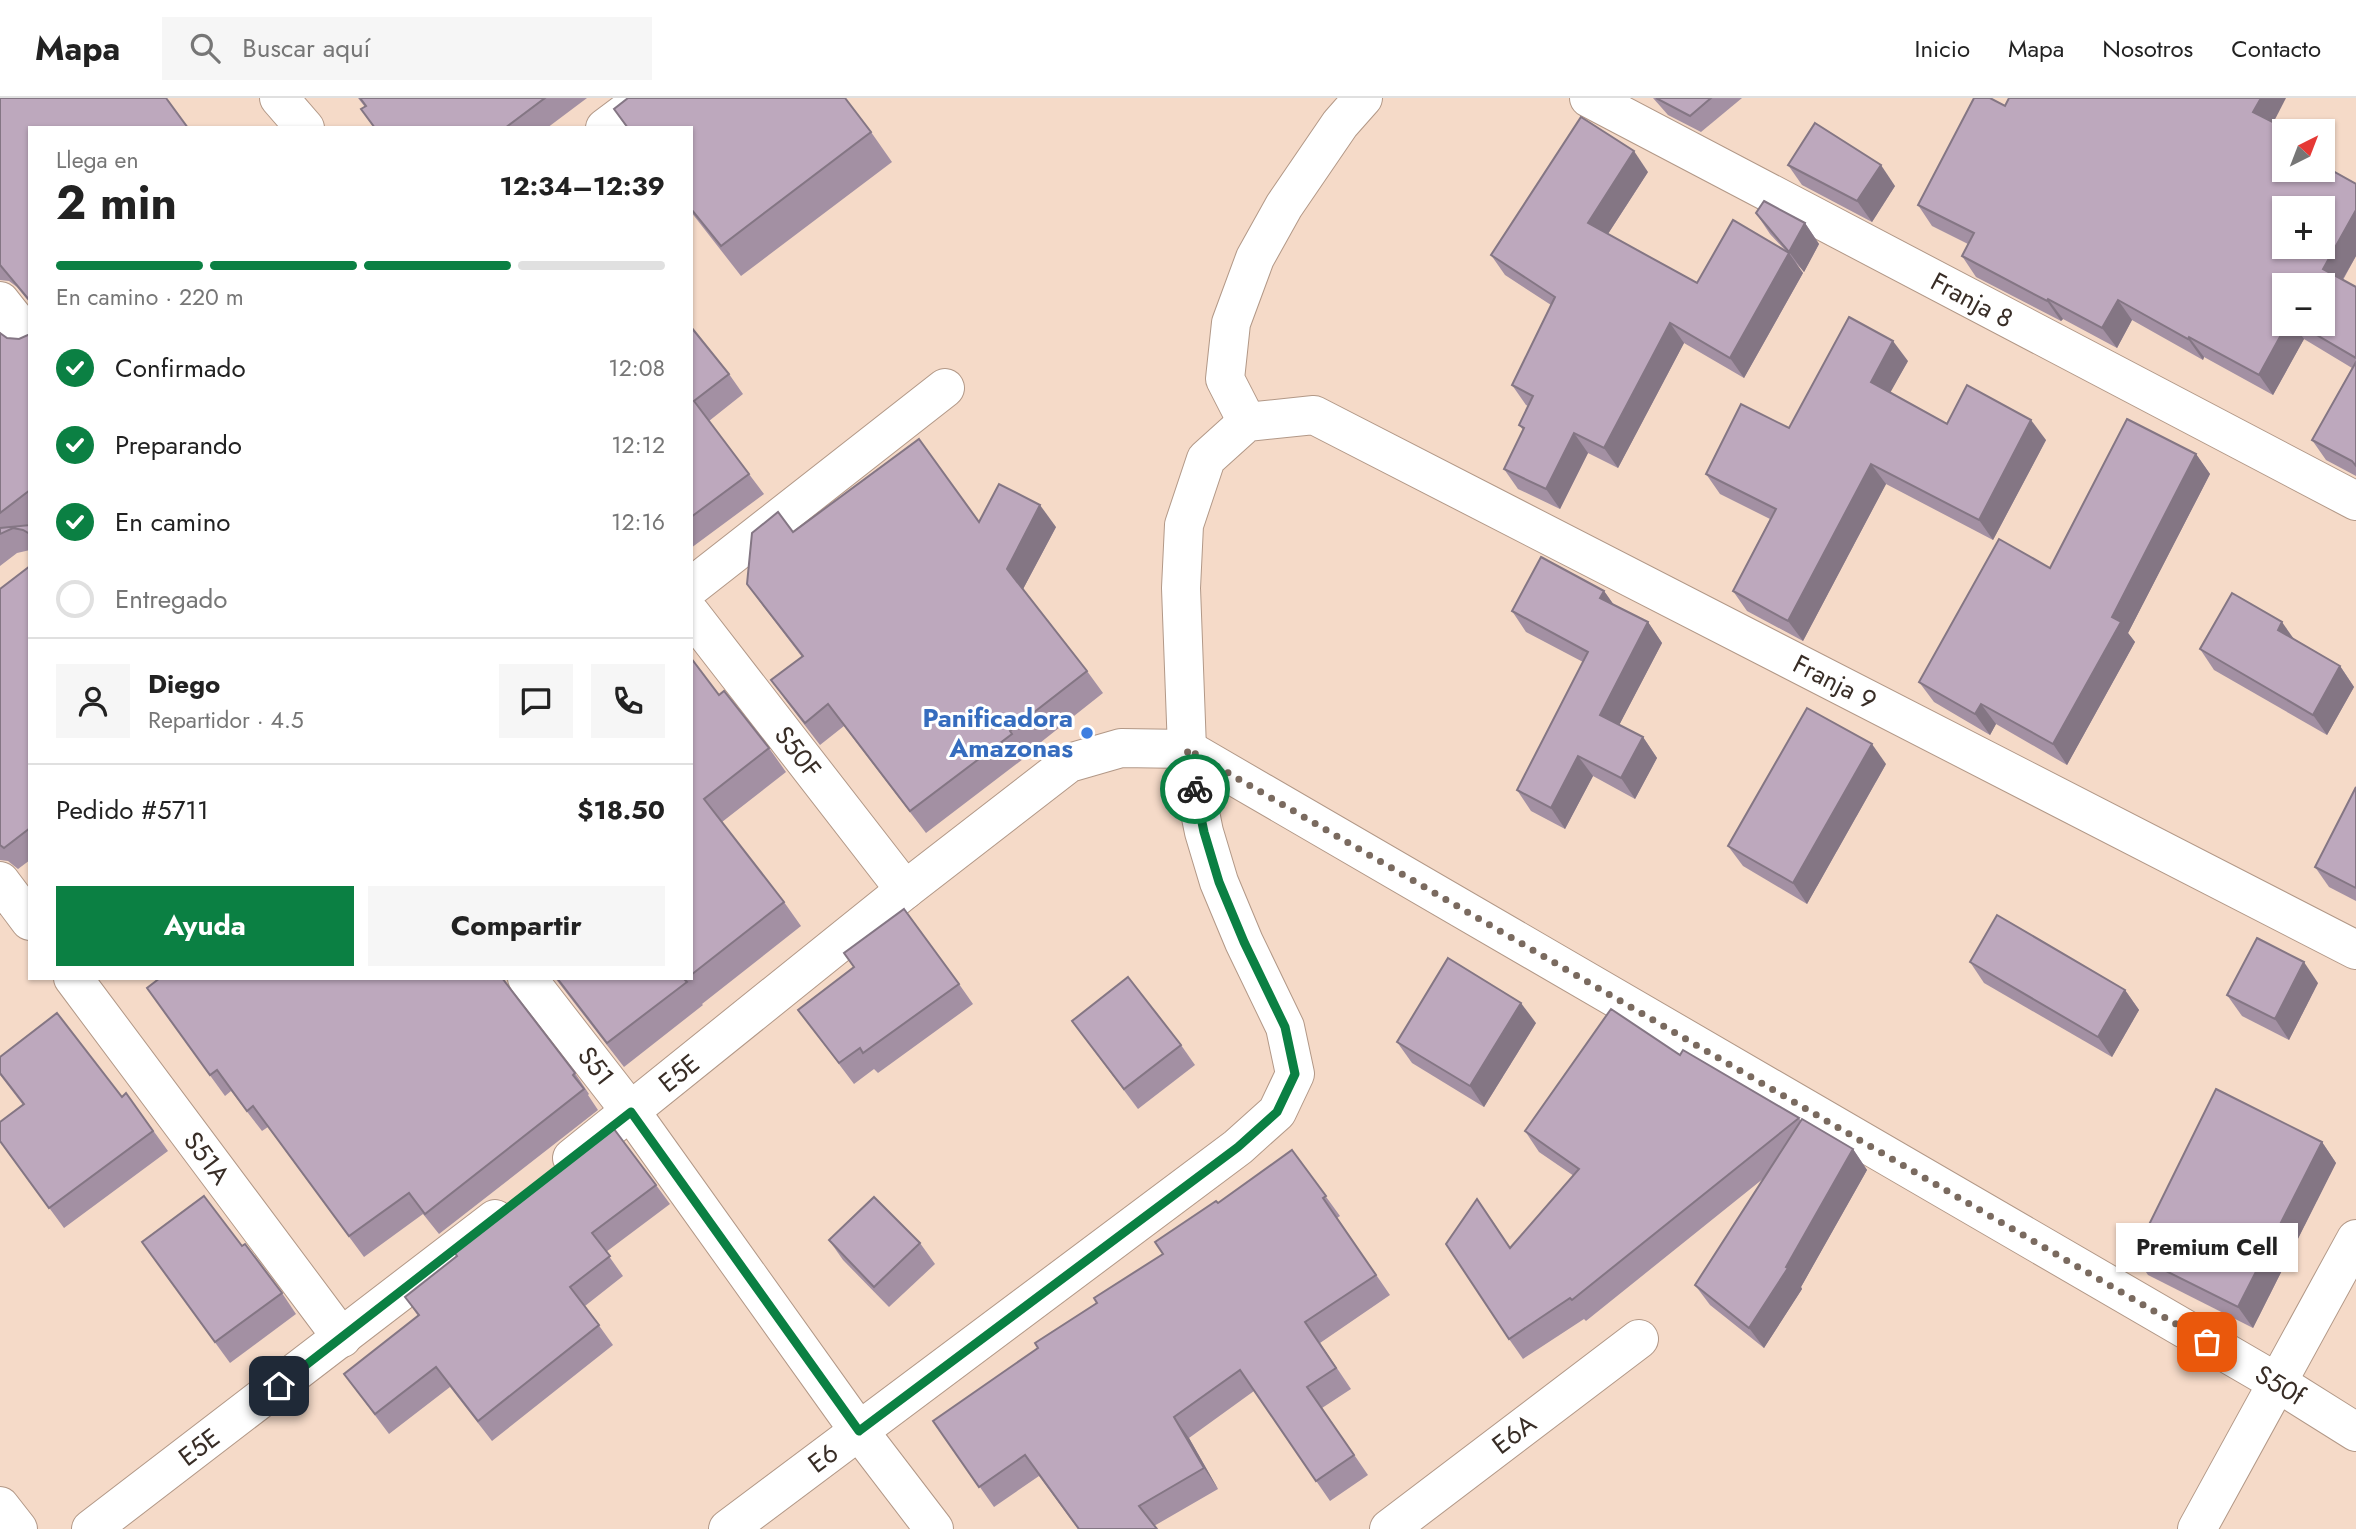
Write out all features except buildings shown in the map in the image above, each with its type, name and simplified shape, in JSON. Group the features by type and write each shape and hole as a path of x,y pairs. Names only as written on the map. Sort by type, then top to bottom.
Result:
{"street":[{"path":"279,98 303,126"},
{"path":"608,126 645,98"},
{"path":"1247,422 1225,379 1231,323 1255,258 1284,206 1340,124 1363,98"},
{"name":"Franja 8","path":"1589,98 2356,501"},
{"path":"0,301 28,336"},
{"path":"693,585 945,388"},
{"name":"Franja 9","path":"1247,422 1314,415 2356,950"},
{"name":"E6","path":"728,1529 1238,1147 1277,1112 1295,1074 1285,1027 1244,942 1219,882 1204,832 1187,749 1181,588 1184,525 1206,459 1247,422"},
{"name":"S50F","path":"693,617 905,890"},
{"name":"E5E","path":"91,1529 342,1338 631,1112 905,890 1069,763 1121,748 1187,749"},
{"name":"S50f","path":"1187,749 2278,1383 2356,1432"},
{"path":"0,881 28,918"},
{"name":"S51A","path":"74,980 342,1338"},
{"name":"S51","path":"529,980 631,1112 859,1431 934,1529"},
{"path":"2197,1529 2356,1239"},
{"name":"E6A","path":"1389,1529 1639,1339"},
{"path":"0,1506 18,1529"}],"way so far":[{"path":"1195,789 1187,749 2207,1342"}],"place":[{"name":"Panificadora Amazonas","path":"1087,733"},
{"name":"Premium Cell","path":"2207,1342"}],"route":[{"path":"279,1386 631,1112 859,1431 1238,1147 1277,1112 1295,1074 1285,1027 1244,942 1219,882 1195,789"}]}
